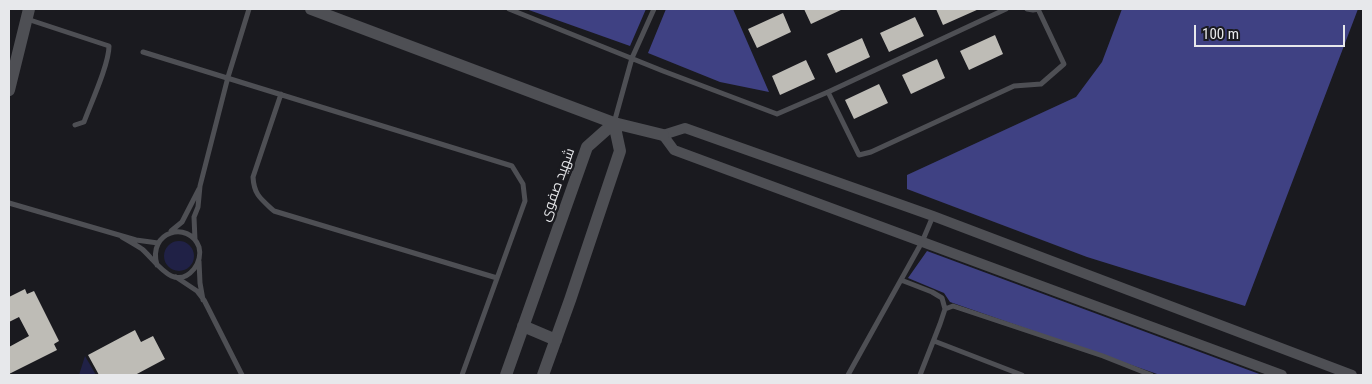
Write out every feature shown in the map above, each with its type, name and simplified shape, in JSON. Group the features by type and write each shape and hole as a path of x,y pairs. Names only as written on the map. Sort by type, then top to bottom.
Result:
{"street":[{"path":"311,9 614,123 663,135 685,128 933,216 1352,375"},
{"path":"9,90 27,14"},
{"path":"543,375 620,151 614,123"},
{"name":"شهید صفوی","path":"506,375 587,147 614,123"},
{"path":"663,135 674,150 1282,375"},
{"path":"523,326 556,340"}],"lane":[{"path":"204,300 200,282 200,254 195,240 194,217 198,207 200,186 228,77 249,9"},
{"path":"509,9 778,114 1002,9"},
{"path":"614,123 632,58 654,9"},
{"path":"828,92 858,155 871,152 1014,86 1041,84 1064,64 1038,9 1027,9"},
{"path":"27,14 109,46 109,53 100,82 84,122 75,125"},
{"path":"144,52 512,166 523,184 525,201 462,375"},
{"path":"282,94 254,177 254,188 259,197 274,211 497,278"},
{"path":"157,265 155,250 158,243 182,222 200,186"},
{"path":"9,203 122,237 158,243"},
{"path":"848,375 922,242 933,216"},
{"path":"169,234 183,233 195,240"},
{"path":"122,237 142,250 162,271 176,277 197,291 204,300 242,375"},
{"path":"176,277 190,273 196,268 199,261"},
{"path":"900,280 932,292 942,298 945,309 920,375"},
{"path":"945,309 953,306 1103,356 1151,375"},
{"path":"934,341 1022,375"}],"shaded area":[{"path":"526,9 646,9 630,46"},
{"path":"666,9 733,9 769,92 720,82 648,53"},
{"path":"1122,9 1358,9 1245,306 1087,257 907,189 907,175 1076,97 1102,62"},
{"path":"179,241 185,242 193,250 193,262 185,270 179,271 173,270 165,262 164,256 165,250 173,242"},
{"path":"927,251 1262,375 1160,375 950,302 944,293 908,278"},
{"path":"85,356 96,375 79,375"}],"building":[{"path":"804,9 843,9 811,24"},
{"path":"936,9 979,9 943,25"},
{"path":"783,13 791,32 757,48 748,29"},
{"path":"915,17 924,36 889,52 880,33"},
{"path":"995,35 1003,54 969,70 960,51"},
{"path":"862,38 870,57 836,73 827,54"},
{"path":"937,59 945,78 911,94 902,75"},
{"path":"806,60 815,79 780,95 772,76"},
{"path":"879,84 888,103 854,119 845,100"},
{"path":"25,289 27,294 34,291 59,341 54,344 57,350 9,374 9,347 29,336 19,317 9,322 9,297"},
{"path":"135,330 141,342 153,336 165,359 135,375 99,375 88,355"}]}
